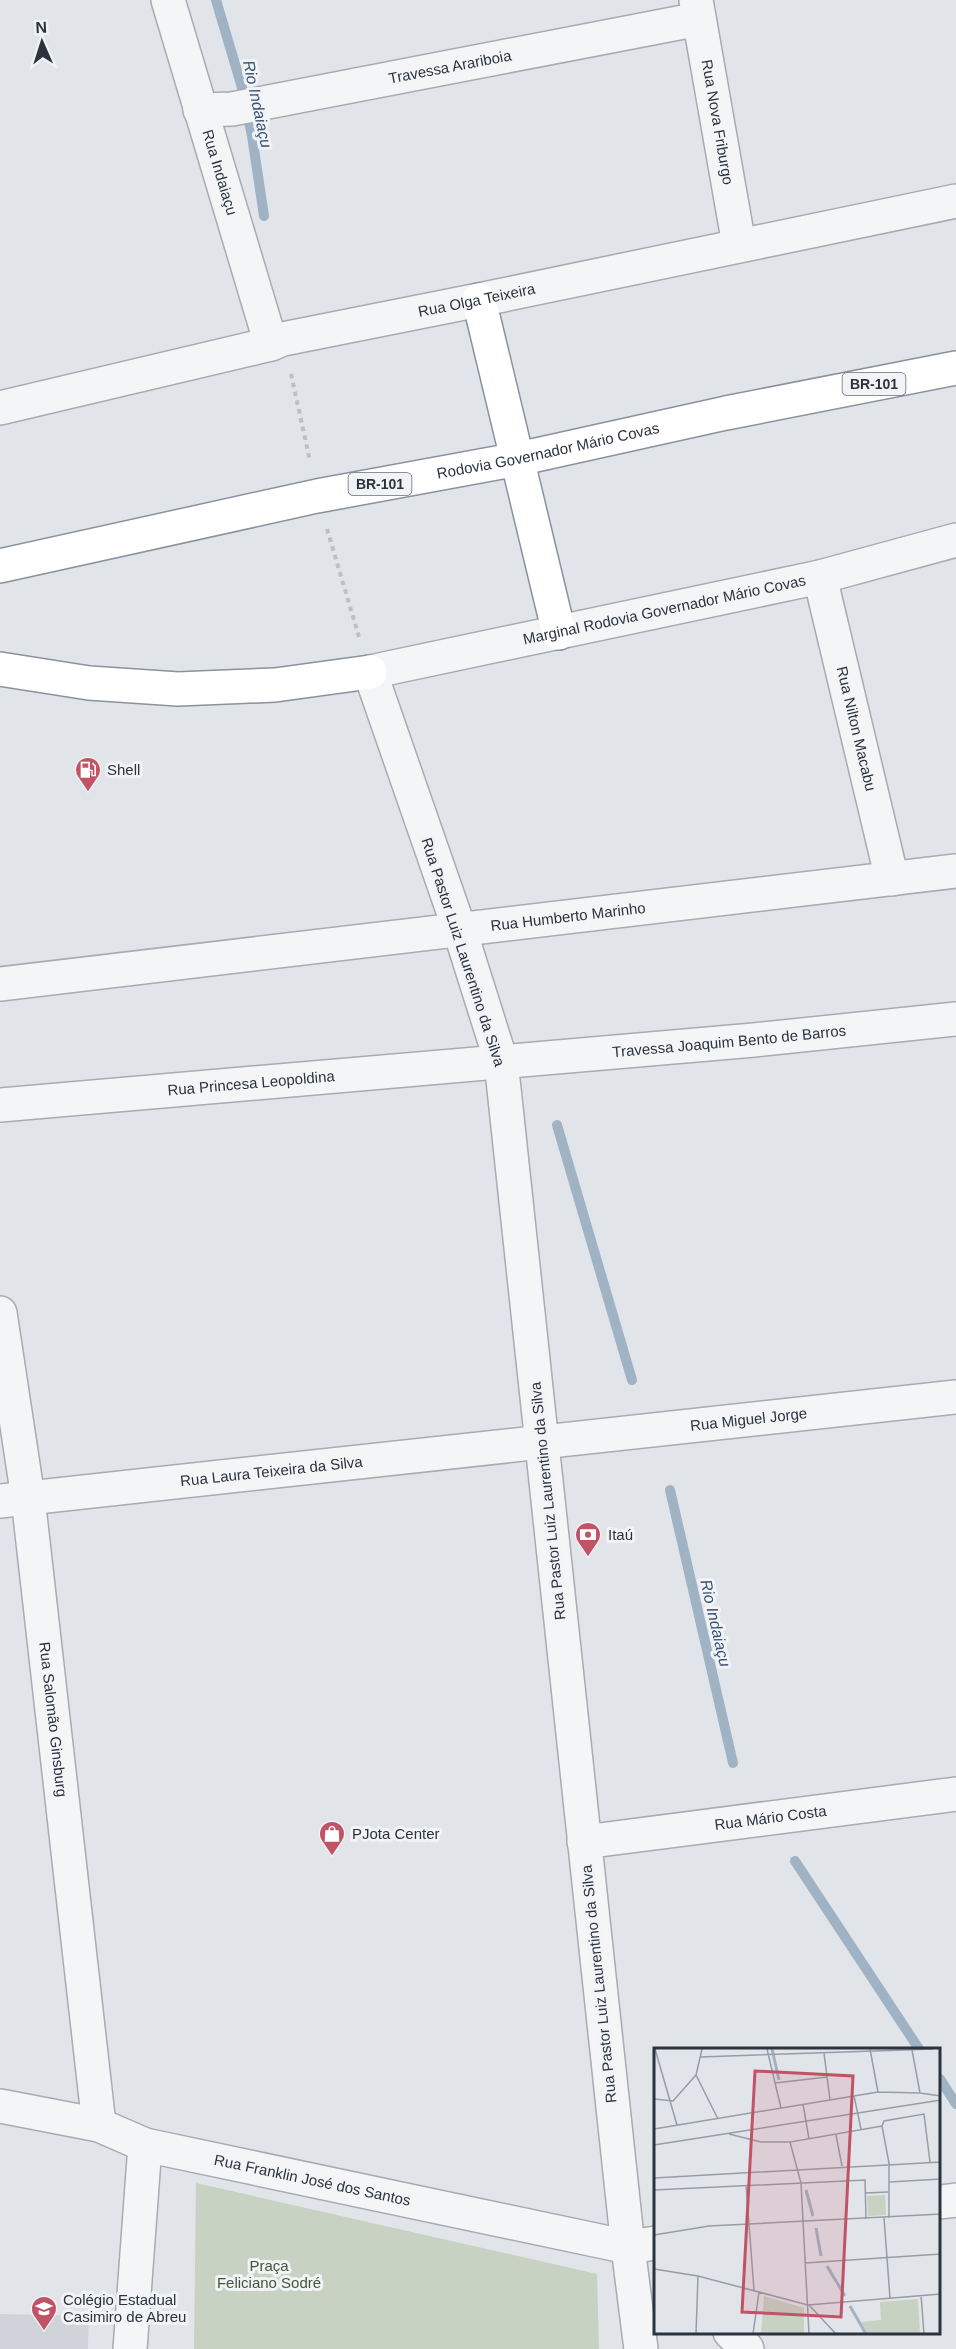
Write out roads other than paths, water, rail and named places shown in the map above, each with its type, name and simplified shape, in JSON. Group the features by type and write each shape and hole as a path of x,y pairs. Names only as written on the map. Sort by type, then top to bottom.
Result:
{"highway":[{"path":"479,300 559,633"},
{"name":"Rodovia Governador Mário Covas","path":"0,566 317,496 518,459 736,411 956,368"},
{"path":"0,669 89,683 178,688 275,685 370,672"}],"street":[{"name":"Rua Indaiaçu","path":"168,0 271,344"},
{"name":"Travessa Arariboia","path":"200,110 232,108 265,102 697,10"},
{"name":"Rua Nova Friburgo","path":"697,10 739,245"},
{"name":"Rua Olga Teixeira","path":"0,408 271,344 283,339 956,201"},
{"name":"Marginal Rodovia Governador Mário Covas","path":"370,672 820,577 956,540"},
{"name":"Rua Nilton Macabu","path":"820,577 892,879"},
{"name":"Rua Pastor Luiz Laurentino da Silva","path":"370,672 460,931 501,1061 584,1842 645,2250 641,2349"},
{"name":"Rua Humberto Marinho","path":"0,984 956,871"},
{"name":"Travessa Joaquim Bento de Barros","path":"501,1061 754,1040 956,1019"},
{"name":"Rua Princesa Leopoldina","path":"0,1105 501,1061"},
{"name":"Rua Salomão Ginsburg","path":"0,1313 14,1500 99,2126"},
{"name":"Rua Miguel Jorge","path":"542,1441 956,1397"},
{"name":"Rua Laura Teixeira da Silva","path":"14,1500 542,1441"},
{"name":"Rua Mário Costa","path":"584,1842 956,1794"},
{"name":"Rua Franklin José dos Santos","path":"0,2106 99,2126 145,2145 645,2250"},
{"path":"130,2349 145,2145"},
{"path":"941,2202 956,2200"},
{"path":"732,2334 747,2349"}],"waterway":[{"name":"Rio Indaiaçu","path":"216,0 243,91 264,216"},
{"name":"Rio Indaiaçu","path":"557,1125 632,1380"},
{"name":"Rio Indaiaçu","path":"670,1490 733,1763"},
{"name":"Rio Indaiaçu","path":"795,1861 918,2048"},
{"name":"Rio Indaiaçu","path":"941,2081 956,2104"}],"place":[{"name":"Shell","path":"88,793"},
{"name":"Itaú","path":"588,1558"},
{"name":"PJota Center","path":"332,1857"},
{"name":"Colégio Estadual Casimiro de Abreu","path":"44,2332"}],"park label":[{"name":"Praça Feliciano Sodré","path":"269,2274"}]}
